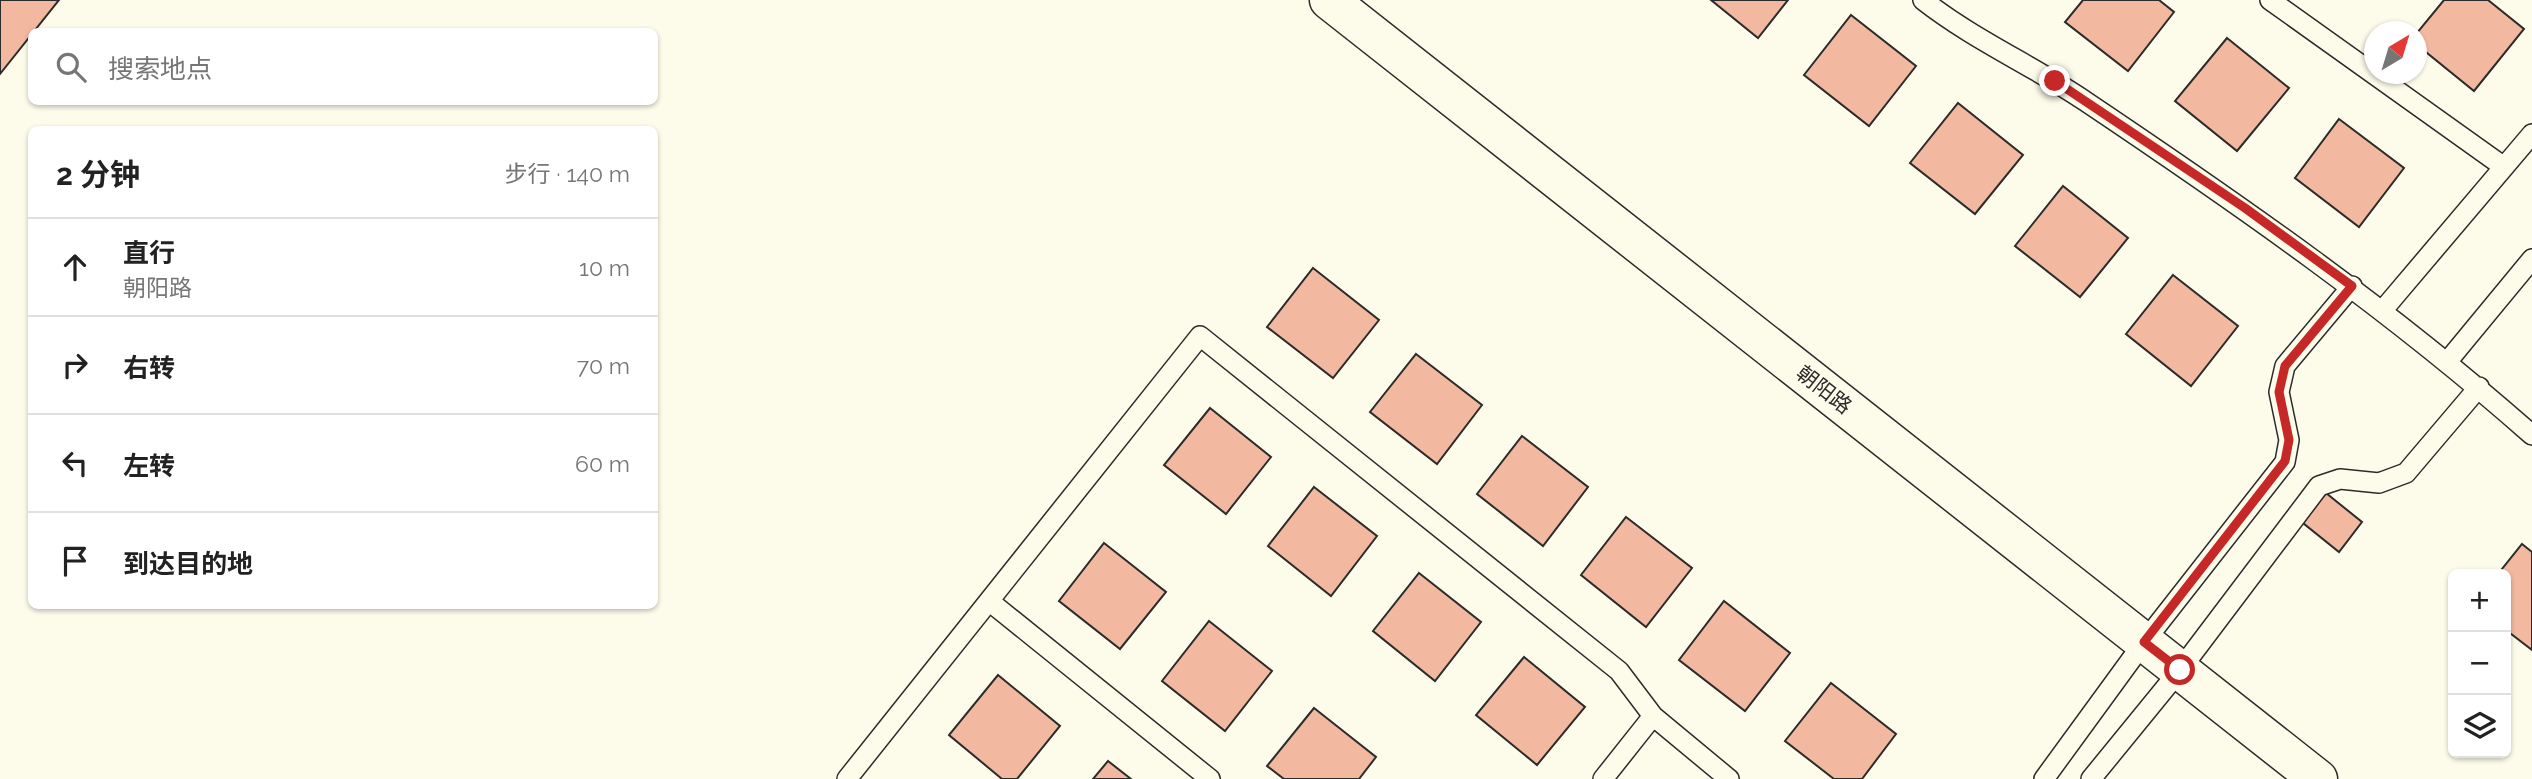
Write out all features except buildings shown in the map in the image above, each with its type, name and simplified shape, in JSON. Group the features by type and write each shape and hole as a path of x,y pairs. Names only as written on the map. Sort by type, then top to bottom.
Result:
{"main road":[{"name":"朝阳路","path":"1329,0 2318,779"}],"lane":[{"path":"1923,0 1961,29 2055,81 2245,208 2352,286 2479,387 2532,435"},
{"path":"2270,0 2504,167"},
{"path":"2382,311 2532,134"},
{"path":"2447,362 2532,259"},
{"path":"2044,779 2144,642 2285,461 2289,440 2279,392 2285,366 2352,286"},
{"path":"847,779 1200,336 1619,671 1653,716 1729,779"},
{"path":"2091,779 2180,670 2319,486 2340,479 2379,483 2406,473 2479,387"},
{"path":"989,601 1210,779"},
{"path":"1604,779 1653,716"}],"route":[{"path":"2055,81 2245,208 2352,286 2285,366 2279,392 2289,440 2285,461 2144,642 2180,670"}]}
